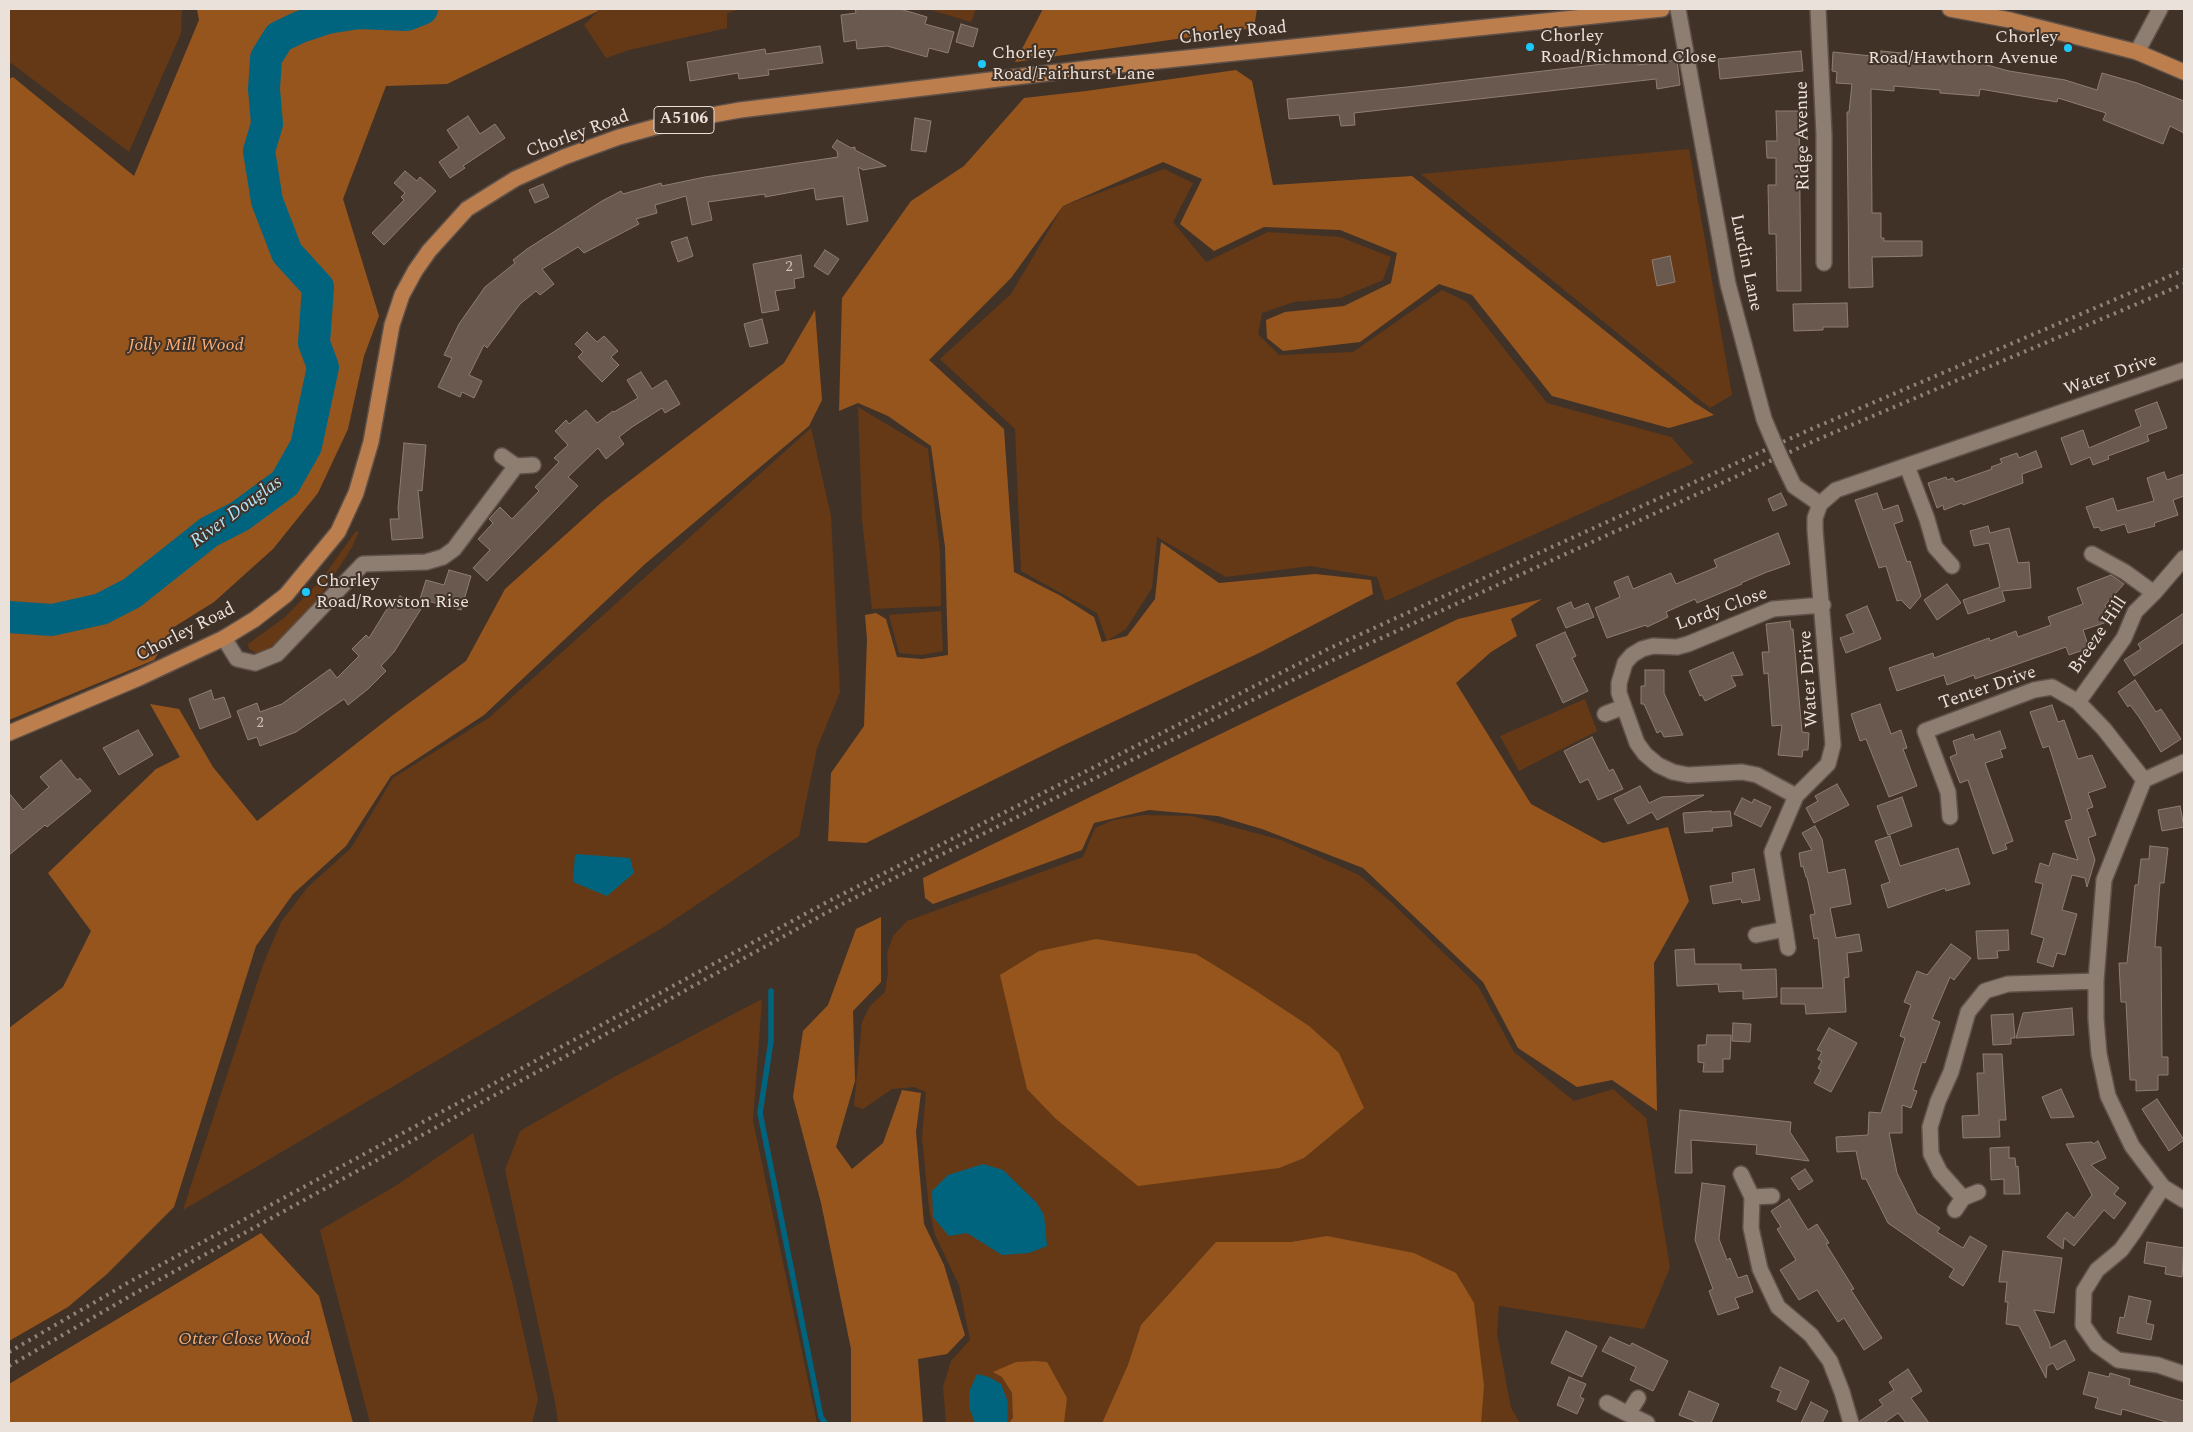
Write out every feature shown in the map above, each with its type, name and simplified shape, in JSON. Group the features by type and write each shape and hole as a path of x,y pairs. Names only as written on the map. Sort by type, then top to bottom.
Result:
{"main road":[{"name":"Chorley Road","path":"9,733 139,678 224,638 255,619 286,595 338,532 356,493 371,442 392,325 402,295 429,251 466,209 516,178 564,157 619,137 673,122 740,110 1126,64 1596,12 1662,9"},
{"path":"1950,9 2010,20 2137,52 2184,72"}],"street":[{"name":"Lurdin Lane","path":"1678,9 1728,284 1764,418 1794,486 1820,504"},
{"name":"Ridge Avenue","path":"1818,9 1824,136 1824,263"},
{"path":"2137,52 2160,9"},
{"name":"Water Drive","path":"1788,948 1772,852 1796,796 1828,764 1833,745 1823,605 1815,530 1815,518 1820,504 1836,490 2184,370"},
{"path":"502,456 516,466 533,465"},
{"path":"224,638 237,659 255,663 277,654 363,564 426,562 443,558 454,549 516,466"},
{"path":"1907,466 1927,519 1935,547 1952,566"},
{"name":"Breeze Hill","path":"2092,554 2125,572 2154,594"},
{"name":"Breeze Hill","path":"2078,702 2124,638 2135,612 2154,594 2184,558"},
{"name":"Lordy Close","path":"1796,796 1757,775 1742,772 1688,774 1673,772 1658,765 1645,754 1637,743 1619,693 1620,673 1632,655 1642,649 1653,646 1688,644 1773,609 1823,605"},
{"name":"Tenter Drive","path":"1950,817 1948,792 1925,731 2034,690 2052,687 2078,702 2104,730 2144,780"},
{"path":"1604,714 1624,707"},
{"path":"2184,762 2144,780 2104,880 2096,981 2096,1019 2099,1054 2108,1096 2132,1146 2162,1187 2184,1200"},
{"path":"1756,934 1784,930"},
{"path":"1963,1198 1940,1172 1931,1154 1930,1127 1938,1101 1951,1072 1968,1012 1985,991 2008,984 2096,981"},
{"path":"1741,1174 1752,1197 1751,1228 1760,1269 1778,1307 1812,1334 1830,1361 1851,1423"},
{"path":"2162,1187 2125,1244 2097,1270 2084,1291 2083,1325 2097,1345 2118,1360 2158,1365 2184,1374"},
{"path":"1955,1210 1963,1198 1978,1192"},
{"path":"1752,1197 1772,1196"},
{"path":"1628,1414 1638,1398"},
{"path":"1607,1403 1647,1423"}],"shaded area":[{"path":"9,9 182,9 181,33 129,152 11,63 9,64"},
{"path":"597,9 741,9 727,13 727,28 629,50 606,58 584,25 598,11"},
{"path":"928,9 976,9 971,22"},
{"path":"1689,149 1732,395 1710,408 1421,174"},
{"path":"1164,169 1193,183 1173,222 1206,262 1268,232 1340,237 1391,257 1383,280 1340,298 1294,302 1262,313 1258,334 1279,355 1353,352 1442,290 1467,302 1547,403 1671,437 1694,463 1385,601 1377,577 1310,566 1226,577 1157,537 1152,588 1126,629 1107,641 1097,613 1021,571 1015,429 940,359 1011,294 1063,206"},
{"path":"858,407 928,449 940,552 941,606 872,609 862,519"},
{"path":"811,428 831,516 840,692 817,748 799,836 662,928 183,1210 263,965 281,922 308,887 351,848 393,778 490,717"},
{"path":"356,531 359,532 352,547 328,585 295,627 262,653 256,653 249,649 248,644 284,618 321,580"},
{"path":"941,611 943,651 921,655 899,653 889,615"},
{"path":"1585,699 1597,731 1519,771 1500,736"},
{"path":"1144,815 1192,816 1281,840 1359,875 1391,902 1478,986 1514,1052 1574,1101 1613,1089 1646,1118 1670,1268 1644,1329 1499,1306 1497,1334 1511,1408 1520,1423 946,1423 943,1387 951,1361 970,1340 959,1285 935,1235 929,1208 922,1137 926,1092 914,1087 892,1089 863,1109 854,1106 862,1022 870,1006 885,992 888,973 887,953 893,936 907,921 1083,857 1095,828 1113,820"},
{"path":"762,999 753,1121 817,1423 558,1423 505,1170 520,1131 614,1077"},
{"path":"473,1133 514,1290 538,1399 532,1423 370,1423 320,1230 397,1185"}],"green space":[{"name":"Jolly Mill Wood","path":"197,9 597,9 598,11 447,84 386,86 343,199 379,316 364,356 348,429 318,493 273,549 214,602 174,627 154,660 9,720 9,79 13,77 134,176 199,20"},
{"path":"1043,9 1257,9 1254,28 1015,62"},
{"path":"1236,70 1252,81 1273,185 1412,176 1695,403 1714,415 1669,428 1552,396 1472,295 1439,284 1360,342 1283,351 1267,338 1266,320 1285,312 1344,306 1391,283 1397,253 1340,230 1264,227 1214,251 1180,224 1202,179 1163,162 1063,206 1011,278 929,360 1004,429 1014,572 1061,596 1094,617 1102,642 1127,636 1155,599 1161,542 1219,583 1315,574 1371,580 1373,594 1259,653 1064,745 866,843 828,841 831,773 864,726 867,639 865,615 876,613 886,619 897,657 922,659 948,655 945,547 931,446 888,416 858,403 839,411 842,298 911,201 964,166 1024,98"},
{"path":"815,310 822,400 809,426 645,564 484,715 391,776 346,846 293,894 256,946 174,1207 107,1274 68,1307 9,1341 9,1028 63,987 91,931 48,873 156,769 180,757 150,704 179,709 213,767 257,821 466,661 505,589 603,501 784,363"},
{"path":"1542,599 1511,619 1517,636 1491,652 1456,683 1531,804 1603,843 1668,827 1689,901 1654,963 1657,1111 1612,1080 1577,1087 1518,1048 1483,982 1363,868 1262,829 1218,816 1149,810 1094,823 1082,850 933,904 925,898 923,878 1458,619"},
{"path":"881,917 881,982 853,1011 855,1081 836,1147 852,1169 883,1143 902,1090 921,1093 916,1132 924,1224 944,1265 965,1335 947,1354 918,1359 923,1423 851,1423 851,1349 821,1203 793,1097 803,1031 828,1005 856,929"},
{"path":"1096,939 1196,954 1253,989 1309,1026 1339,1053 1364,1108 1304,1158 1279,1168 1138,1186 1056,1119 1027,1089 1000,975 1039,951"},
{"name":"Otter Close Wood","path":"261,1233 319,1296 353,1423 9,1423 9,1384"},
{"path":"1327,1236 1414,1253 1456,1273 1474,1303 1484,1386 1481,1423 1104,1423 1103,1421 1128,1365 1141,1325 1216,1242 1291,1242"},
{"path":"1016,1362 1047,1362 1067,1398 1064,1423 1009,1423 1013,1418 1012,1393 1002,1377 993,1372"}],"water":[{"path":"575,854 630,858 634,873 607,896 573,882"},
{"path":"983,1164 1003,1170 1036,1202 1044,1215 1047,1246 1029,1253 1002,1255 967,1233 949,1236 933,1217 932,1191 948,1175"},
{"path":"977,1374 989,1377 1001,1384 1008,1402 1007,1423 975,1423 969,1407 969,1392"}],"building":[{"path":"855,9 900,9 927,17 925,24 954,32 948,53 929,48 927,57 887,46 857,49 856,40 844,42 841,15 856,13"},
{"path":"961,24 978,29 973,47 956,42"},
{"path":"820,46 823,63 768,70 769,75 739,79 738,73 690,81 687,62 765,49 766,54"},
{"path":"1801,51 1803,71 1720,79 1718,59"},
{"path":"1881,51 1965,59 2009,71 2065,80 2097,90 2102,73 2137,83 2184,101 2184,133 2170,126 2163,144 2103,120 2106,113 2058,98 2057,102 1980,89 1979,96 1940,93 1940,90 1894,86 1894,91 1871,89 1872,213 1881,213 1881,238 1884,238 1884,241 1922,241 1922,256 1872,257 1873,287 1849,288 1847,112 1849,112 1852,84 1836,83 1837,72 1832,71 1833,52 1881,57"},
{"path":"1637,60 1638,65 1677,60 1680,85 1657,89 1656,79 1354,113 1355,125 1341,126 1339,115 1289,119 1287,99"},
{"path":"1776,111 1799,111 1801,291 1777,291 1776,234 1769,234 1768,185 1776,185 1776,158 1767,158 1766,141 1777,141"},
{"path":"468,116 480,134 495,124 505,138 463,166 465,168 450,178 439,162 459,148 447,130"},
{"path":"915,118 931,121 926,152 911,150"},
{"path":"837,140 851,148 855,147 855,150 886,166 863,170 858,167 868,221 847,225 843,196 816,200 814,188 765,197 765,194 708,202 712,220 692,225 686,196 655,205 657,213 636,219 639,224 584,253 578,247 542,269 554,284 540,295 536,291 520,304 487,348 484,345 469,375 482,381 474,398 462,392 460,397 438,387 452,358 444,355 459,324 485,287 515,263 513,260 527,249 602,201 621,191 623,194 661,183 662,186 705,177 838,157 837,151 832,147"},
{"path":"405,171 417,181 420,177 436,191 384,245 372,233 404,200 401,197 405,193 394,183"},
{"path":"543,184 549,197 535,203 529,190"},
{"path":"687,237 693,256 678,262 671,242"},
{"path":"825,250 839,259 828,275 814,266"},
{"path":"801,255 804,277 794,279 795,288 775,291 779,310 762,313 753,264"},
{"path":"1670,256 1675,282 1657,286 1652,260"},
{"path":"1847,303 1848,327 1823,327 1823,330 1794,331 1793,304"},
{"path":"762,319 768,343 750,347 744,324"},
{"path":"587,332 597,342 604,336 618,351 611,357 619,365 602,382 578,357 583,352 575,344"},
{"path":"641,372 652,389 666,380 680,404 665,413 662,408 632,427 619,437 624,444 606,459 598,448 568,477 578,486 487,581 473,568 490,550 478,539 493,523 489,519 500,507 512,519 539,491 535,487 559,462 554,458 568,445 555,431 566,420 569,424 586,410 597,423 613,411 638,398 627,380"},
{"path":"2157,402 2167,428 2147,435 2149,441 2108,456 2109,459 2093,465 2090,457 2071,465 2061,438 2083,430 2089,448 2141,426 2135,410"},
{"path":"404,443 426,445 422,491 418,490 423,538 392,540 390,519 399,519 398,508"},
{"path":"2036,451 2042,467 2022,474 2023,483 1963,505 1962,503 1944,510 1943,505 1937,508 1928,483 1946,477 1947,480 1953,478 1955,482 1992,469 1991,467 2002,463 2000,459 2017,453 2019,458"},
{"path":"2164,472 2167,480 2184,474 2184,496 2173,500 2178,515 2154,523 2155,526 2128,533 2125,524 2101,531 2099,527 2094,528 2086,507 2113,498 2117,511 2154,501 2147,478"},
{"path":"1781,493 1787,505 1773,511 1768,499"},
{"path":"1877,493 1883,510 1898,505 1903,521 1894,524 1907,562 1910,561 1921,596 1910,609 1901,600 1897,601 1886,566 1879,568 1855,500"},
{"path":"1988,526 1990,533 2009,528 2018,563 2029,562 2031,588 2002,591 2005,601 1968,614 1963,600 2000,587 1989,543 1974,546 1970,531"},
{"path":"1778,533 1790,564 1767,572 1697,603 1695,599 1666,612 1668,617 1647,627 1646,625 1607,638 1595,608 1620,597 1614,582 1628,576 1633,589 1671,573 1676,584 1717,567 1714,560"},
{"path":"449,570 471,576 461,610 420,599 426,580 444,585"},
{"path":"2111,575 2124,584 2105,605 2110,621 2083,630 2089,648 2069,655 2066,647 1975,679 1974,675 1947,685 1944,675 1897,691 1889,668 1933,653 1934,658 1989,638 1990,641 2016,631 2018,637 2051,625 2048,617 2083,604 2077,588"},
{"path":"1947,584 1961,603 1937,620 1924,600"},
{"path":"400,596 421,609 394,652 381,666 386,671 368,689 348,705 344,699 296,732 260,746 257,737 248,740 237,711 257,703 260,712 282,704 330,669 337,678 359,656 352,649 366,635 369,638 390,604 394,607"},
{"path":"1571,602 1574,609 1588,603 1594,617 1566,628 1557,608"},
{"path":"1867,606 1881,639 1846,653 1840,638 1854,633 1846,615"},
{"path":"2184,613 2184,642 2134,676 2124,660 2141,649 2138,644"},
{"path":"1790,621 1791,629 1793,629 1802,732 1809,733 1808,750 1803,750 1802,757 1778,755 1782,725 1772,726 1768,673 1764,674 1762,652 1769,652 1766,624"},
{"path":"1565,632 1576,656 1572,658 1588,691 1563,703 1536,645"},
{"path":"1733,652 1743,675 1731,676 1736,686 1705,701 1702,695 1700,696 1689,671"},
{"path":"1645,670 1664,670 1664,693 1683,735 1664,737 1661,731 1657,733 1644,704 1641,704 1641,686 1645,686"},
{"path":"2135,680 2156,712 2161,709 2181,739 2161,752 2139,717 2130,705 2128,707 2118,692"},
{"path":"211,690 214,700 224,697 231,717 200,729 189,699"},
{"path":"1880,704 1891,734 1901,730 1907,748 1903,749 1917,786 1889,797 1866,739 1860,741 1851,714"},
{"path":"2052,705 2058,722 2064,720 2078,759 2092,755 2106,787 2088,793 2093,807 2087,809 2096,835 2088,838 2095,860 2087,887 2085,878 2072,875 2062,910 2077,914 2065,955 2057,953 2053,967 2037,962 2044,938 2031,934 2043,884 2035,882 2040,863 2049,866 2053,853 2078,860 2065,821 2072,819 2049,746 2043,748 2030,712"},
{"path":"138,730 153,755 119,775 103,748"},
{"path":"2000,731 2006,748 2000,750 2003,757 1985,763 2013,841 2005,844 2007,849 1993,854 1968,780 1960,783 1950,757 1957,754 1953,741 1973,734 1975,740"},
{"path":"1592,737 1609,771 1613,769 1623,789 1598,800 1588,779 1580,783 1564,751"},
{"path":"61,760 77,780 80,778 91,791 9,855 9,793 23,810 49,787 40,777"},
{"path":"1837,784 1849,805 1814,823 1806,808 1818,801 1815,796"},
{"path":"1640,786 1649,803 1662,797 1704,795 1657,820 1652,812 1628,824 1614,799"},
{"path":"1902,797 1912,826 1888,835 1877,806"},
{"path":"1742,798 1752,803 1754,799 1771,807 1761,827 1734,814"},
{"path":"2180,806 2184,827 2162,831 2158,810"},
{"path":"1730,811 1732,826 1712,828 1713,831 1685,833 1683,813"},
{"path":"1815,826 1822,839 1828,873 1845,869 1848,885 1851,904 1830,908 1836,938 1859,934 1862,951 1847,953 1849,977 1844,978 1846,1012 1806,1014 1805,1004 1781,1004 1781,988 1823,988 1818,938 1814,939 1810,915 1815,914 1807,877 1803,866 1801,867 1799,853 1812,850 1802,833"},
{"path":"1890,836 1900,866 1958,848 1970,884 1946,891 1945,888 1888,908 1881,885 1890,882 1875,841"},
{"path":"2150,846 2168,848 2164,883 2160,883 2155,947 2161,947 2162,1057 2168,1057 2168,1075 2158,1075 2158,1090 2136,1091 2136,1080 2130,1080 2126,1002 2121,1002 2119,963 2127,963 2135,885 2138,885 2141,859 2149,859"},
{"path":"1754,869 1760,900 1742,903 1741,899 1713,904 1710,886 1733,882 1732,873"},
{"path":"2008,930 2009,950 1997,951 1998,958 1978,959 1976,931"},
{"path":"1951,944 1971,958 1954,980 1950,977 1932,1019 1940,1022 1925,1063 1922,1062 1913,1090 1917,1091 1911,1108 1902,1105 1902,1133 1889,1133 1897,1173 1917,1213 1940,1228 1937,1232 1963,1248 1970,1236 1987,1246 1963,1286 1949,1277 1954,1269 1888,1223 1866,1179 1862,1179 1856,1151 1837,1152 1836,1137 1868,1135 1869,1112 1881,1113 1905,1038 1900,1036 1911,1005 1904,1002 1917,971 1927,975"},
{"path":"1694,949 1695,964 1741,964 1741,970 1776,969 1777,997 1743,999 1743,991 1719,992 1718,984 1677,986 1675,950"},
{"path":"2072,1008 2074,1035 2016,1038 2023,1013"},
{"path":"2013,1014 2015,1038 2011,1038 2011,1044 1993,1045 1991,1015"},
{"path":"1733,1023 1751,1024 1750,1042 1732,1041"},
{"path":"1829,1028 1857,1043 1831,1092 1814,1083 1821,1070 1818,1068 1822,1061 1818,1059 1822,1052 1817,1050"},
{"path":"1707,1035 1731,1035 1730,1059 1723,1059 1723,1072 1703,1072 1704,1063 1698,1062 1698,1045 1706,1045"},
{"path":"1983,1054 2002,1054 2006,1120 1999,1120 2000,1137 1963,1138 1962,1116 1979,1115 1977,1073 1984,1073"},
{"path":"2061,1089 2074,1117 2051,1118 2042,1097"},
{"path":"2157,1099 2184,1140 2169,1151 2142,1109"},
{"path":"1680,1110 1791,1122 1790,1132 1809,1161 1756,1154 1757,1145 1691,1140 1692,1173 1675,1173"},
{"path":"2098,1141 2106,1158 2091,1165 2119,1188 2114,1194 2126,1203 2114,1219 2104,1210 2074,1246 2064,1238 2063,1249 2047,1237 2067,1212 2074,1218 2092,1195 2066,1144 2092,1142 2093,1144"},
{"path":"2009,1147 2009,1158 2015,1158 2016,1167 2018,1166 2020,1194 2004,1194 2004,1179 1991,1180 1990,1148"},
{"path":"1805,1169 1813,1181 1799,1190 1791,1178"},
{"path":"1702,1183 1725,1186 1719,1239 1727,1260 1730,1258 1738,1278 1747,1275 1753,1292 1735,1298 1739,1308 1718,1315 1709,1291 1713,1289 1695,1240"},
{"path":"1789,1199 1808,1230 1817,1224 1829,1243 1826,1244 1854,1289 1851,1290 1882,1338 1864,1350 1844,1318 1838,1322 1817,1290 1799,1300 1780,1270 1796,1260 1777,1229 1781,1227 1771,1211"},
{"path":"2147,1242 2184,1248 2182,1277 2165,1274 2166,1267 2144,1263"},
{"path":"2003,1251 2062,1258 2054,1313 2034,1310 2050,1344 2050,1348 2065,1340 2075,1360 2057,1370 2053,1363 2047,1366 2046,1378 2019,1326 2006,1324 2008,1302 2005,1302 2007,1282 1999,1282"},
{"path":"2129,1296 2151,1301 2146,1323 2154,1325 2151,1340 2117,1333 2120,1317 2124,1318"},
{"path":"1566,1331 1597,1346 1582,1377 1551,1363"},
{"path":"1610,1337 1630,1346 1632,1343 1668,1361 1653,1391 1630,1380 1636,1367 1602,1351"},
{"path":"1780,1367 1809,1381 1796,1410 1777,1401 1781,1391 1771,1387"},
{"path":"1908,1369 1922,1391 1911,1398 1929,1423 1906,1423 1898,1413 1884,1423 1860,1423 1860,1421 1883,1405 1879,1400 1894,1390 1889,1382"},
{"path":"2089,1372 2109,1377 2110,1373 2130,1379 2129,1385 2184,1401 2184,1423 2170,1423 2122,1409 2121,1415 2095,1408 2098,1398 2083,1394"},
{"path":"1569,1377 1586,1384 1580,1397 1584,1399 1577,1414 1557,1405"},
{"path":"1689,1391 1719,1404 1711,1423 1699,1423 1679,1415"},
{"path":"1811,1402 1828,1411 1822,1423 1801,1423"}],"waterway":[{"name":"River Douglas","path":"9,617 52,620 101,609 132,593 209,532 240,516 285,483 306,446 323,367 314,343 318,287 287,253 267,201 259,151 267,124 264,89 266,58 279,37 300,27 327,18 359,13 407,15 422,9"},
{"path":"771,991 771,1041 760,1113 821,1417 825,1423"}],"railway":[{"path":"9,1352 131,1281 829,901 1328,649 1809,430 2184,270"},
{"path":"9,1366 137,1292 846,902 1333,660 1814,441 2184,284"}],"place":[{"name":"Chorley Road/Richmond Close","path":"1530,47"},
{"name":"Chorley Road/Hawthorn Avenue","path":"2068,48"},
{"name":"Chorley Road/Fairhurst Lane","path":"982,64"},
{"name":"Chorley Road/Rowston Rise","path":"306,592"}]}
